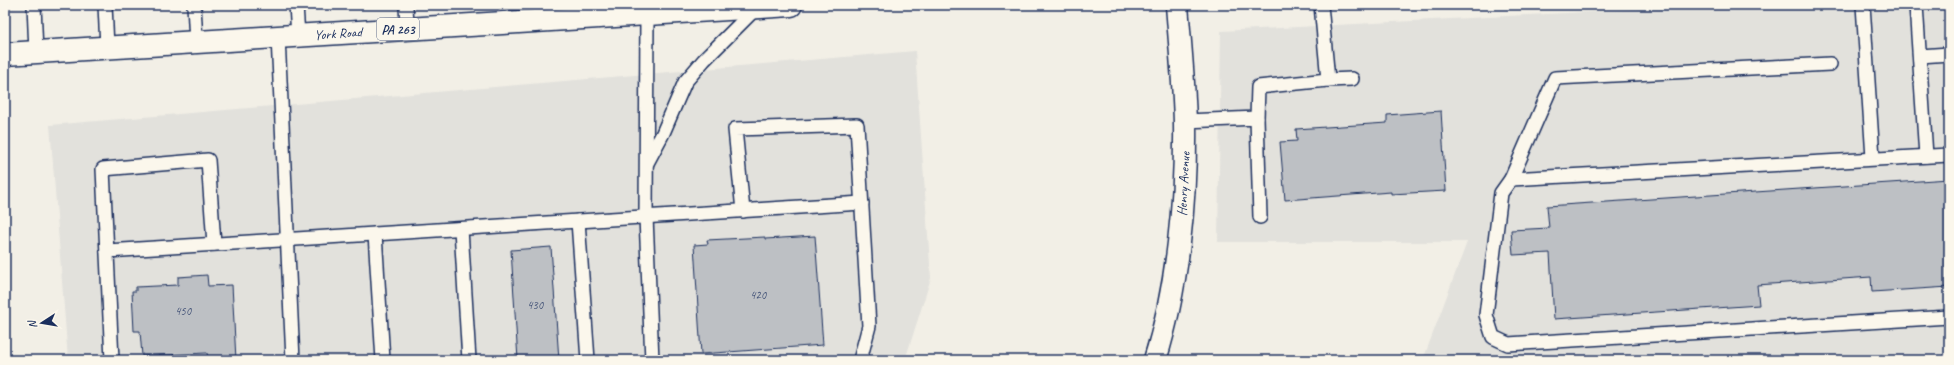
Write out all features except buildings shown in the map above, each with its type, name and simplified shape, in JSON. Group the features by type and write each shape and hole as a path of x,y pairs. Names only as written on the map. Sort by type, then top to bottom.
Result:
{"main road":[{"name":"York Road","path":"5,54 641,11 790,5"},
{"name":"Henry Avenue","path":"1156,360 1169,304 1183,213 1185,121 1177,5"}],"lane":[{"path":"34,5 36,52"},
{"path":"105,5 107,48"},
{"path":"194,5 196,42"},
{"path":"293,360 287,240 288,36 296,5"},
{"path":"406,5 407,28"},
{"path":"1322,5 1328,80"},
{"path":"1863,5 1873,158"},
{"path":"1916,5 1926,156"},
{"path":"646,165 663,133 685,82 704,60 757,7"},
{"path":"641,11 646,165 646,217 652,360"},
{"path":"1920,56 1949,54"},
{"path":"1830,64 1555,78 1511,179 1500,193 1486,314 1493,337 1508,344 1949,317"},
{"path":"1260,217 1257,118 1258,87 1352,79"},
{"path":"1185,121 1257,118"},
{"path":"743,211 736,129 857,125 869,326 860,360"},
{"path":"1511,179 1949,155"},
{"path":"112,360 103,169 208,160 214,244"},
{"path":"107,251 862,203"},
{"path":"578,221 588,360"},
{"path":"461,229 469,360"},
{"path":"375,234 383,360"}],"shaded area":[{"path":"5,5 74,5 5,10"},
{"path":"1718,5 1949,5 1949,354 1768,360 1423,360 1467,242 1218,242 1221,31"},
{"path":"915,51 931,278 905,360 68,360 50,125"}]}
